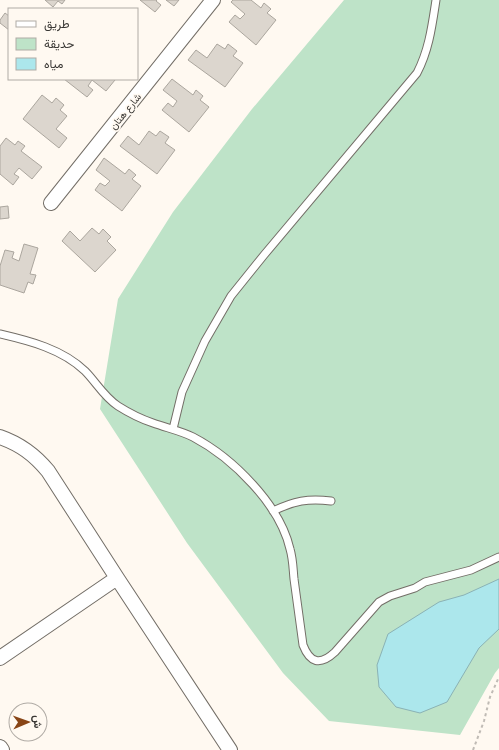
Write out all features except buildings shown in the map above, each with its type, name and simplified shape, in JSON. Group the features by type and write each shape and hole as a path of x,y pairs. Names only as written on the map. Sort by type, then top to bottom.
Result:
{"street":[{"name":"شارع هتان","path":"51,203 213,0"},
{"path":"0,437 28,450 48,471 116,578 230,750"},
{"path":"0,658 116,578"}],"lane":[{"path":"173,429 182,392 205,341 231,296 417,73 425,58 430,40 436,0"},
{"path":"0,334 45,346 58,352 83,369 108,398 117,405 137,417 193,437 229,460 257,489 273,511 284,531 291,549 303,645 307,655 316,661 327,660 379,602 390,596 415,588 425,582 471,570 499,557"},
{"path":"273,511 286,504 301,500 316,499 331,501"}],"path":[{"path":"473,750 484,721 490,697 499,677"}],"green space":[{"path":"344,0 499,0 499,668 460,735 329,721 283,673 187,543 100,409 118,299 173,212 252,109"}],"water":[{"path":"499,579 499,629 479,648 447,702 420,713 396,707 379,687 377,665 388,634 439,602 464,595"}]}
